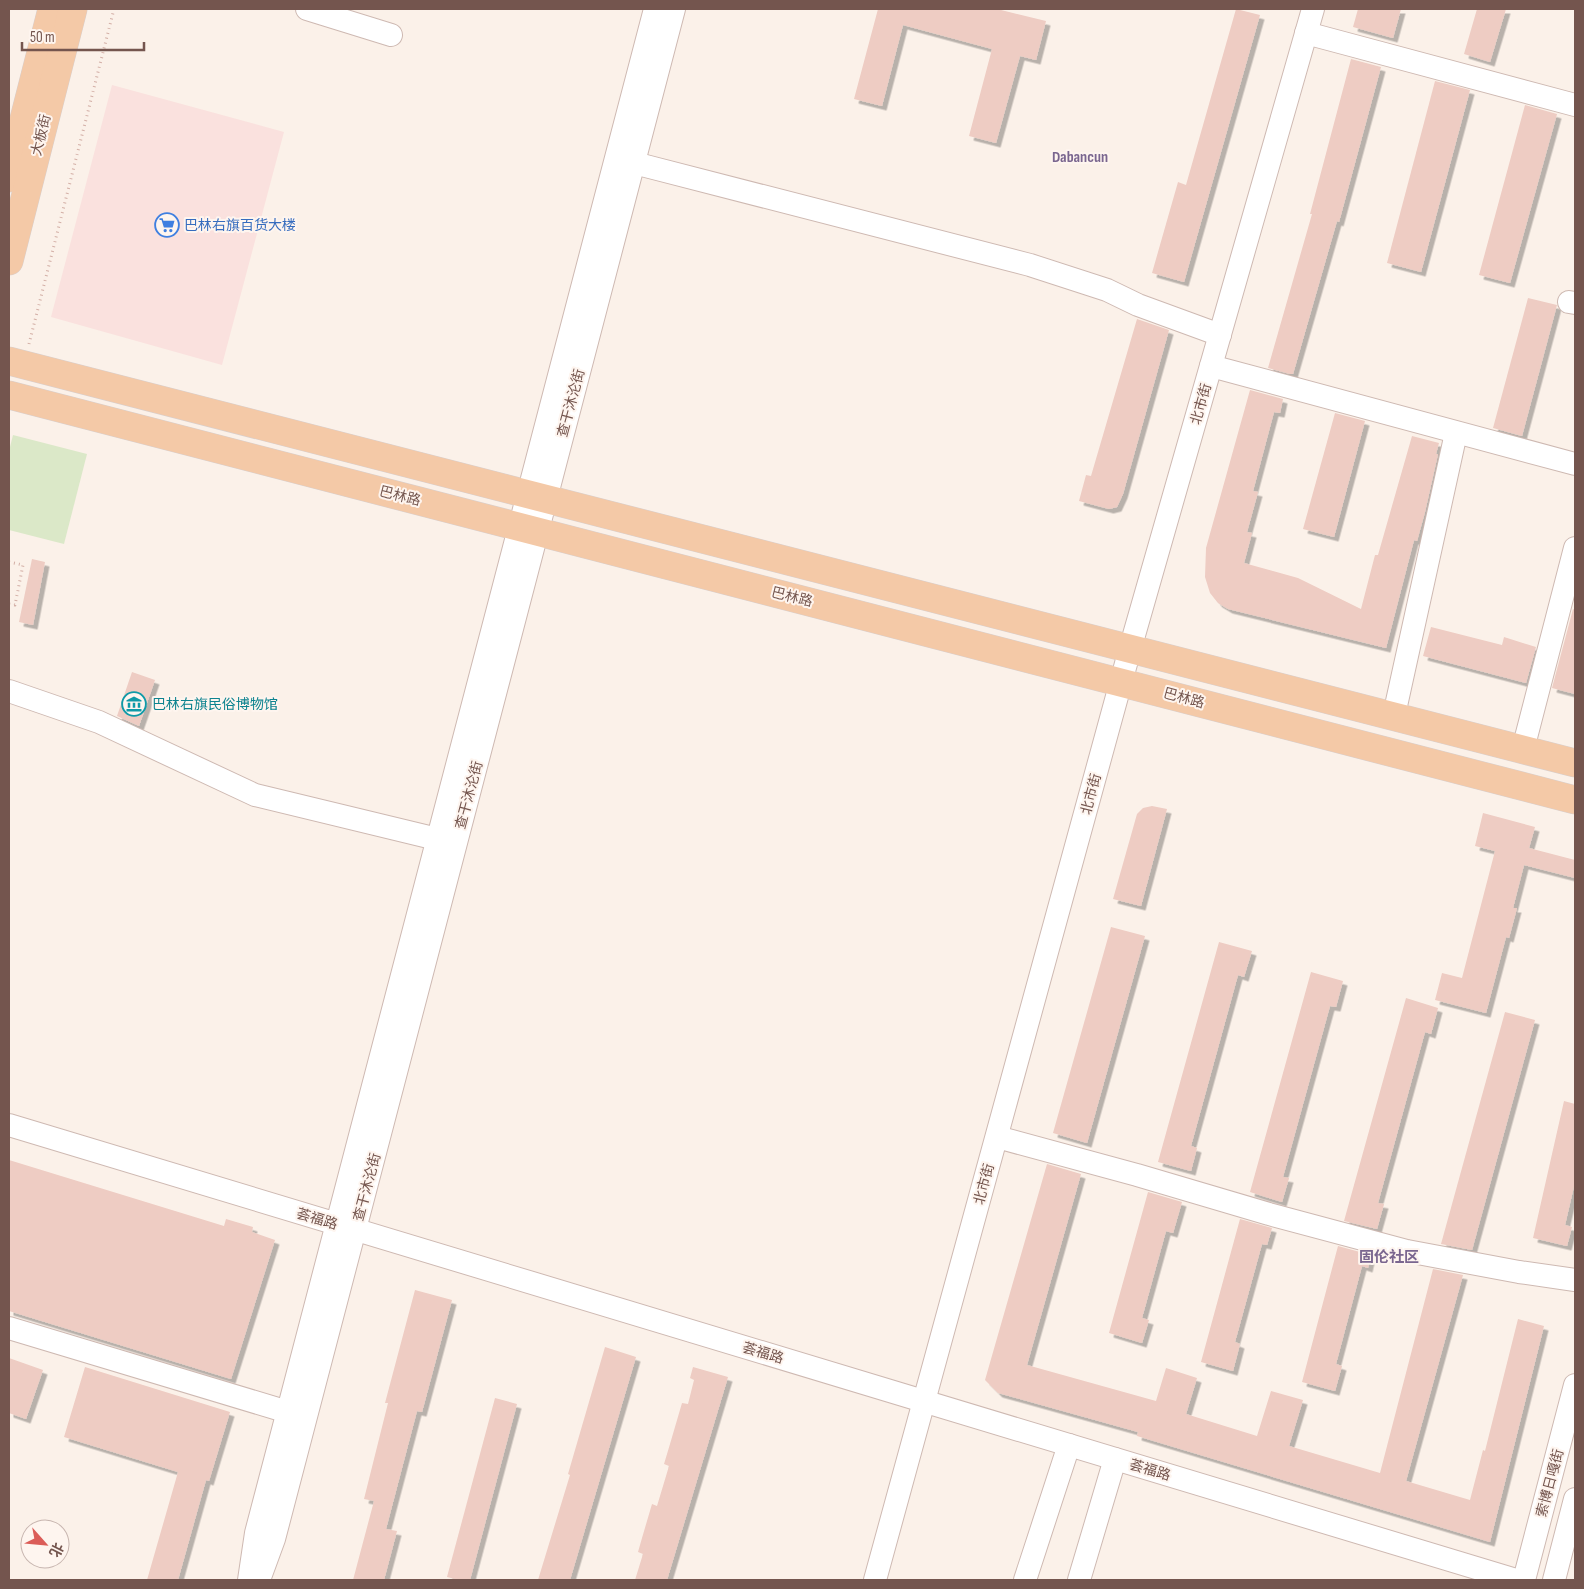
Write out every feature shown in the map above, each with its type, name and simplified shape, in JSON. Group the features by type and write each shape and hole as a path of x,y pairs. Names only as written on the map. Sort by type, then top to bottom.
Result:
{"main road":[{"name":"大板街","path":"9,178 52,9"},
{"name":"大板街","path":"9,261 73,9"},
{"path":"16,363 1575,763"},
{"name":"巴林路","path":"9,395 1575,800"}],"street":[{"path":"307,9 391,34"},
{"name":"查干沐沦街","path":"537,497 654,9"},
{"name":"查干沐沦街","path":"249,1580 256,1533 288,1412 346,1227 528,530 634,163 674,9"},
{"name":"北市街","path":"875,1580 1130,649 1313,9"},
{"path":"1306,33 1575,105"},
{"path":"634,163 1030,265 1107,290 1138,305 1220,334"},
{"path":"1211,366 1575,464"},
{"path":"1394,716 1456,433"},
{"name":"查干沐沦街","path":"259,1580 274,1539 438,839 528,530"},
{"path":"1523,749 1575,548"},
{"path":"9,691 99,722 256,795 438,839"},
{"name":"荟福路","path":"9,1125 1516,1580"},
{"path":"996,1137 1407,1251 1519,1272 1575,1280"},
{"path":"9,1328 288,1412"},
{"name":"索博日嘎街","path":"1524,1580 1575,1385"},
{"path":"1025,1580 1069,1445"},
{"path":"1079,1580 1115,1459"},
{"name":"索博日嘎街","path":"1554,1580 1575,1499"}],"path":[{"path":"16,363 114,9"},
{"path":"9,562 23,565 14,605 9,604"}],"shaded area":[{"name":"巴林右旗百货大楼","path":"112,85 284,132 222,365 51,317"}],"green space":[{"path":"13,435 87,454 64,544 9,530 9,451"}],"building":[{"path":"878,9 997,9 1046,21 1036,60 1020,56 996,143 969,136 992,49 903,25 882,106 854,99"},
{"path":"1236,9 1260,15 1184,282 1152,273 1178,182 1186,185"},
{"path":"1358,9 1401,9 1393,38 1353,27"},
{"path":"1477,9 1506,9 1490,62 1464,54"},
{"path":"1351,59 1381,67 1339,222 1337,221 1293,374 1290,374 1268,368 1312,214 1310,214"},
{"path":"1435,81 1470,90 1421,272 1387,263"},
{"path":"1525,105 1557,114 1510,283 1479,275"},
{"path":"1528,298 1557,305 1522,436 1493,428"},
{"path":"1137,319 1169,330 1123,494 1117,507 1109,509 1079,501 1086,475 1091,476"},
{"path":"1250,390 1283,399 1280,413 1274,412 1253,491 1258,492 1247,532 1252,533 1244,563 1298,578 1361,609 1375,555 1378,555 1412,436 1439,443 1425,512 1417,541 1414,540 1386,648 1228,609 1218,603 1210,593 1205,577 1206,548"},
{"path":"1335,413 1365,421 1334,537 1303,529"},
{"path":"32,559 45,562 33,625 19,622"},
{"path":"1573,609 1575,610 1575,694 1552,688"},
{"path":"1431,627 1502,645 1504,637 1536,647 1526,683 1423,656"},
{"name":"巴林右旗民俗博物馆","path":"132,672 155,680 139,726 117,716"},
{"path":"1152,806 1167,809 1141,906 1113,899 1137,814 1143,808"},
{"path":"1483,813 1535,827 1529,848 1575,860 1575,878 1524,865 1513,908 1517,908 1509,938 1506,937 1486,1013 1435,1000 1442,973 1462,978 1495,851 1475,846"},
{"path":"1111,927 1145,936 1087,1143 1053,1133"},
{"path":"1219,942 1252,951 1244,977 1238,975 1191,1146 1197,1148 1191,1171 1158,1162"},
{"path":"1311,972 1343,981 1336,1007 1330,1006 1283,1177 1289,1178 1282,1202 1250,1192"},
{"path":"1406,998 1438,1008 1431,1034 1425,1032 1378,1203 1384,1204 1377,1229 1344,1221"},
{"path":"1505,1012 1535,1020 1472,1250 1441,1244"},
{"path":"1564,1101 1575,1104 1575,1182 1565,1225 1572,1227 1567,1246 1533,1238"},
{"path":"9,1160 224,1226 226,1219 253,1227 252,1232 275,1240 231,1379 9,1311"},
{"path":"1047,1164 1081,1174 1027,1365 1156,1401 1166,1368 1197,1378 1186,1414 1257,1436 1271,1391 1303,1400 1289,1446 1380,1473 1433,1269 1463,1275 1406,1481 1470,1500 1483,1450 1485,1451 1518,1319 1544,1326 1490,1542 1137,1436 1138,1432 998,1393 985,1380"},
{"path":"1148,1192 1182,1202 1173,1233 1166,1231 1142,1318 1149,1320 1142,1343 1109,1333"},
{"path":"1240,1219 1272,1228 1267,1245 1262,1244 1235,1342 1240,1344 1233,1371 1201,1362"},
{"path":"1338,1246 1371,1255 1368,1268 1362,1266 1336,1364 1342,1366 1335,1391 1302,1382"},
{"path":"415,1290 452,1300 422,1412 417,1411 386,1529 397,1531 384,1580 353,1580 374,1501 364,1499 388,1403 385,1403"},
{"path":"605,1347 636,1357 570,1580 538,1580 570,1475 568,1474"},
{"path":"9,1358 43,1370 26,1419 9,1413"},
{"path":"85,1367 230,1412 209,1481 206,1480 178,1580 147,1580 178,1472 64,1437"},
{"path":"693,1367 728,1377 667,1580 635,1580 643,1554 638,1552 652,1504 657,1506 669,1466 664,1464 682,1403 688,1404 694,1380 690,1378"},
{"path":"495,1398 517,1404 470,1580 459,1580 447,1577"}],"place":[{"name":"巴林右旗百货大楼","path":"167,225"},
{"name":"巴林右旗民俗博物馆","path":"134,704"}],"district":[{"name":"Dabancun","path":"1080,157"},
{"name":"固伦社区","path":"1389,1257"}]}
